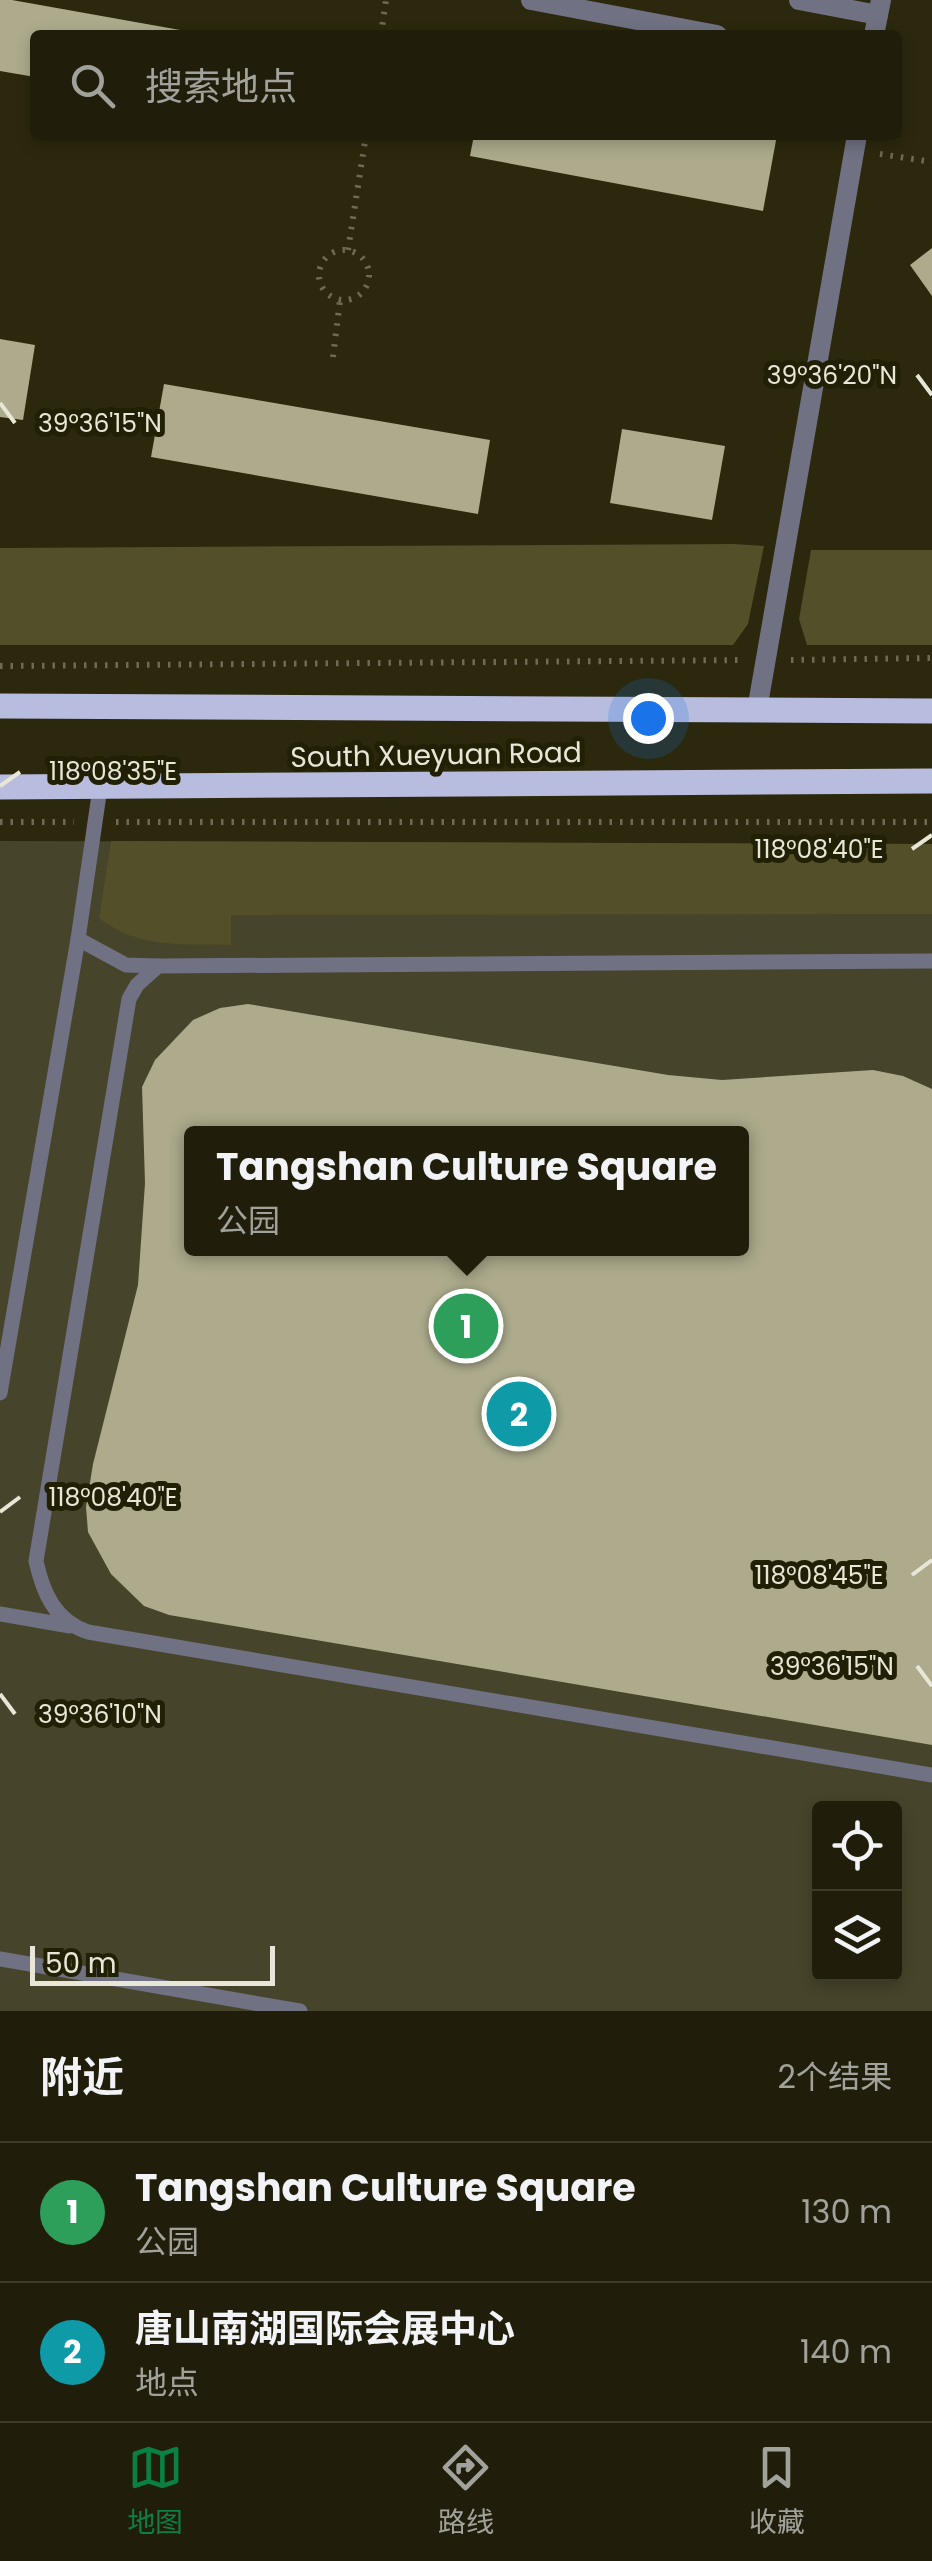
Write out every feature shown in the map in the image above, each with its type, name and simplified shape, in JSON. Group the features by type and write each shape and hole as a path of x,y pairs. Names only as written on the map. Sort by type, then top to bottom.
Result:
{"main road":[{"name":"South Xueyuan Road","path":"0,706 932,711"},
{"name":"South Xueyuan Road","path":"0,787 932,781"}],"street":[{"path":"531,0 690,30"},
{"path":"799,0 878,17"},
{"path":"756,710 856,142"}],"lane":[{"path":"0,1393 100,788"},
{"path":"78,939 126,965 158,966 932,961"},
{"path":"71,1626 53,1607 41,1584 36,1561 129,999 137,985 158,966"},
{"path":"0,1614 932,1775"},
{"path":"0,1959 300,2011"}],"path":[{"path":"382,30 386,0"},
{"path":"348,250 365,140"},
{"path":"856,142 932,162"},
{"path":"348,250 367,266 368,282 358,296 340,300 322,288 319,272 332,252 348,250"},
{"path":"333,356 340,300"},
{"path":"0,666 932,658"},
{"path":"0,822 932,822"}],"shaded area":[{"path":"764,546 748,624 733,645 0,645 0,548"},
{"path":"811,550 932,550 932,645 807,645 799,619"},
{"path":"0,841 932,844 932,2011 0,2011"},
{"path":"111,841 932,844 932,914 231,915 231,945 162,943 129,935 99,918"}],"building":[{"path":"0,0 180,30 30,30 30,76 0,71"},
{"path":"473,140 776,140 763,211 470,156"},
{"path":"932,248 932,296 910,265"},
{"path":"0,339 35,345 23,420 0,417"},
{"path":"164,384 490,440 478,514 151,457"},
{"path":"622,429 725,446 712,520 610,503"},
{"path":"248,1004 668,1075 722,1080 873,1070 903,1076 932,1089 932,1745 169,1615 144,1606 111,1574 88,1532 86,1507 138,1285 145,1183 142,1087 155,1060 193,1020 220,1008"}],"place":[{"name":"Tangshan Culture Square","path":"466,1326"},
{"name":"唐山南湖国际会展中心","path":"519,1414"}]}
